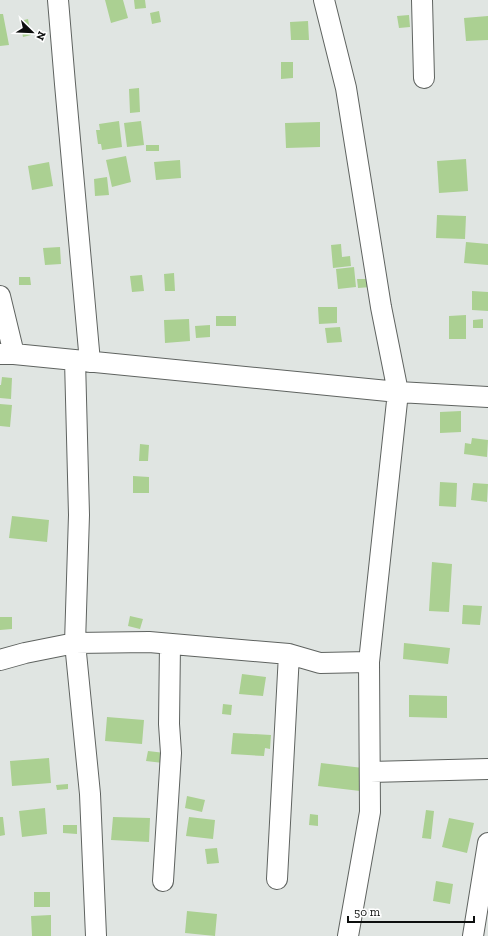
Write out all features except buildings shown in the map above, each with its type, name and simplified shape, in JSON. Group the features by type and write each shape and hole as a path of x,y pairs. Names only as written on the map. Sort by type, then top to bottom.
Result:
{"street":[{"path":"58,0 83,361 75,643 90,794 96,936"},
{"path":"324,0 346,88 380,307 398,392 369,662 370,812 348,936"},
{"path":"422,0 424,78"},
{"path":"0,296 7,354 398,392 488,397"},
{"path":"0,660 25,653 75,643 149,642 290,654 320,663 369,662"},
{"path":"163,881 171,753 169,724 170,644"},
{"path":"277,879 290,654"},
{"path":"370,772 488,769"},
{"path":"473,936 488,843"}]}
